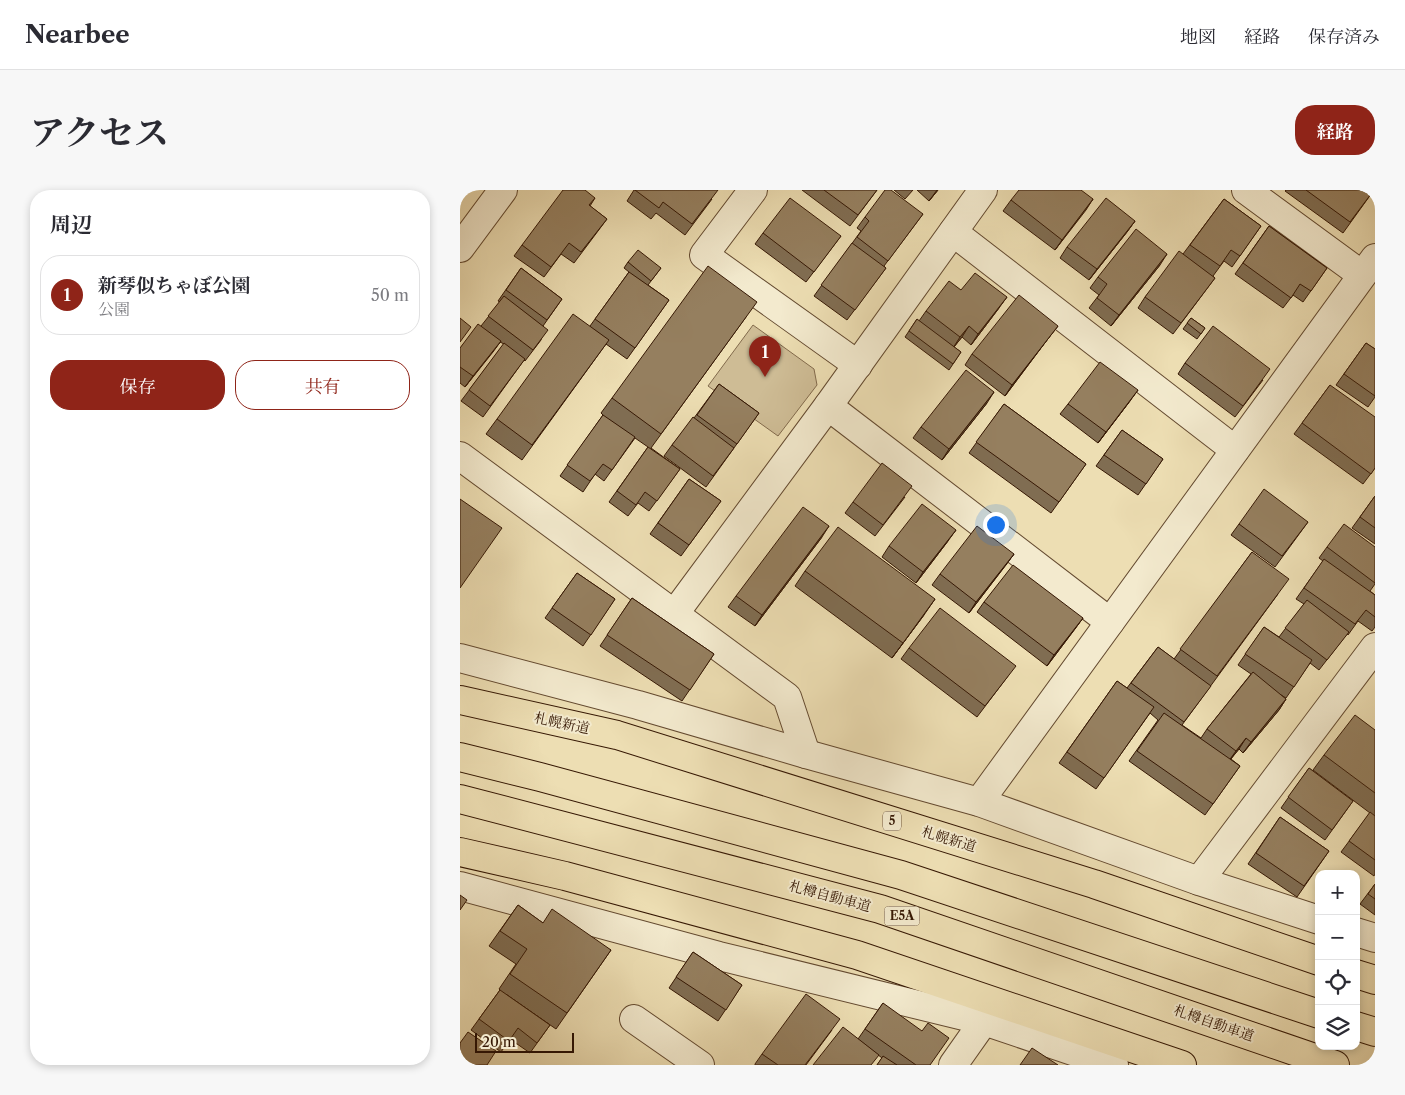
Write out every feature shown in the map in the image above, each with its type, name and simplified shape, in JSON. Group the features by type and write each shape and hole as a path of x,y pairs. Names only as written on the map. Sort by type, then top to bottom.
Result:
{"highway":[{"name":"札幌新道","path":"460,700 617,735 1094,884 1316,960"},
{"path":"460,757 550,779 901,874 1315,1013"},
{"name":"札樽自動車道","path":"460,799 880,909 1335,1065"},
{"path":"460,852 565,876 857,955 1182,1065"},
{"path":"1360,975 1375,980"},
{"path":"1360,1027 1375,1032"}],"street":[{"path":"460,248 503,190"},
{"path":"753,190 704,255 858,365"},
{"path":"675,613 858,365 983,190"},
{"path":"979,802 1368,267 1246,190"},
{"path":"953,232 1235,450"},
{"path":"828,406 1110,622"},
{"path":"460,456 787,697 806,754"},
{"path":"1199,881 1375,647"},
{"path":"460,658 638,705 979,802 1199,881 1315,919"},
{"path":"460,886 719,956 984,1021 1114,1065"},
{"path":"1360,933 1375,938"},
{"path":"634,1019 700,1065"},
{"path":"952,1065 984,1021"}],"shaded area":[{"path":"753,325 814,369 817,385 778,436 708,386"}],"building":[{"path":"563,190 585,190 595,198 589,205 607,219 581,252 569,243 551,267 522,245"},
{"path":"635,190 718,190 692,224 663,202 659,208"},
{"path":"824,190 877,190 858,215"},
{"path":"885,190 891,190 923,214 888,261 857,237 869,221 865,217"},
{"path":"1019,190 1081,190 1093,199 1062,240 1011,200"},
{"path":"1306,190 1374,190 1350,222"},
{"path":"790,198 841,236 814,272 763,233"},
{"path":"1106,198 1135,221 1097,269 1067,247"},
{"path":"1224,199 1261,226 1240,256 1231,250 1220,266 1190,245"},
{"path":"1269,226 1327,268 1311,291 1300,284 1291,298 1243,263"},
{"path":"1136,229 1167,254 1119,315 1097,298 1107,284 1098,277"},
{"path":"852,243 886,268 855,310 821,285"},
{"path":"638,250 661,268 651,281 628,262"},
{"path":"1179,251 1215,278 1181,323 1145,297"},
{"path":"708,266 757,302 661,434 612,398"},
{"path":"521,268 562,299 547,320 506,290"},
{"path":"629,272 669,300 635,348 595,319"},
{"path":"975,273 1007,297 978,334 969,326 960,337 926,311 949,281 961,290"},
{"path":"1019,295 1058,326 1012,385 972,354"},
{"path":"504,296 548,330 533,350 488,316"},
{"path":"573,314 609,340 532,445 497,419"},
{"path":"460,318 471,327 460,342"},
{"path":"1191,318 1205,328 1201,334 1187,323"},
{"path":"917,319 961,352 953,364 909,331"},
{"path":"478,324 501,341 473,376 460,367 460,348"},
{"path":"1213,326 1270,369 1243,406 1185,363"},
{"path":"504,343 525,359 490,406 469,390"},
{"path":"1366,343 1375,349 1375,396 1344,374"},
{"path":"1100,362 1138,390 1106,432 1068,404"},
{"path":"966,370 994,392 949,449 921,427"},
{"path":"719,384 759,413 737,444 697,415"},
{"path":"1330,385 1375,417 1375,468 1371,474 1302,423"},
{"path":"1004,404 1086,464 1059,502 976,442"},
{"path":"603,415 635,437 612,470 603,464 590,481 567,465"},
{"path":"693,417 734,448 713,476 672,445"},
{"path":"1122,430 1163,459 1146,484 1104,455"},
{"path":"648,447 680,469 657,501 645,492 636,505 617,491"},
{"path":"882,463 912,486 883,525 853,502"},
{"path":"689,479 721,501 689,545 658,523"},
{"path":"1264,489 1308,522 1282,556 1239,524"},
{"path":"1375,496 1375,528 1360,517"},
{"path":"460,499 502,528 460,588"},
{"path":"922,504 956,530 923,572 889,546"},
{"path":"803,507 829,526 762,615 736,596"},
{"path":"1344,524 1375,547 1375,583 1327,547"},
{"path":"977,526 1014,554 976,602 940,574"},
{"path":"838,527 935,599 903,643 805,571"},
{"path":"1252,552 1289,579 1217,676 1180,649"},
{"path":"1324,559 1375,595 1375,617 1366,610 1355,624 1304,588"},
{"path":"1013,565 1083,618 1054,655 984,602"},
{"path":"577,573 615,599 591,635 552,608"},
{"path":"632,598 714,654 690,690 607,635"},
{"path":"1307,600 1349,632 1327,660 1285,628"},
{"path":"940,608 1016,666 985,706 909,648"},
{"path":"1264,627 1312,660 1294,687 1245,654"},
{"path":"1158,647 1211,686 1184,722 1131,683"},
{"path":"1253,672 1286,699 1251,742 1246,738 1236,751 1207,729"},
{"path":"1117,681 1154,707 1104,778 1067,752"},
{"path":"1164,713 1240,766 1213,804 1137,751"},
{"path":"1355,715 1375,730 1375,793 1324,755"},
{"path":"1309,768 1353,801 1332,830 1288,797"},
{"path":"1370,812 1375,816 1375,860 1349,841"},
{"path":"1280,817 1329,851 1304,886 1256,853"},
{"path":"1375,884 1375,899 1368,894"},
{"path":"460,895 467,900 460,910"},
{"path":"518,905 543,923 552,909 611,950 567,1013 510,974 527,949 500,931"},
{"path":"693,952 742,985 726,1010 676,977"},
{"path":"500,990 550,1025 537,1043 518,1028 509,1041 479,1019"},
{"path":"806,994 840,1019 805,1065 778,1065 762,1054"},
{"path":"883,1003 922,1031 928,1023 949,1038 930,1065 916,1065 865,1029"},
{"path":"843,1027 879,1055 871,1065 813,1065"},
{"path":"468,1032 496,1051 487,1065 460,1065 460,1043"},
{"path":"1032,1048 1058,1065 1020,1065"},
{"path":"883,1056 897,1065 877,1065"}],"place":[{"name":"新琴似ちゃぼ公園","path":"765,377"}]}
